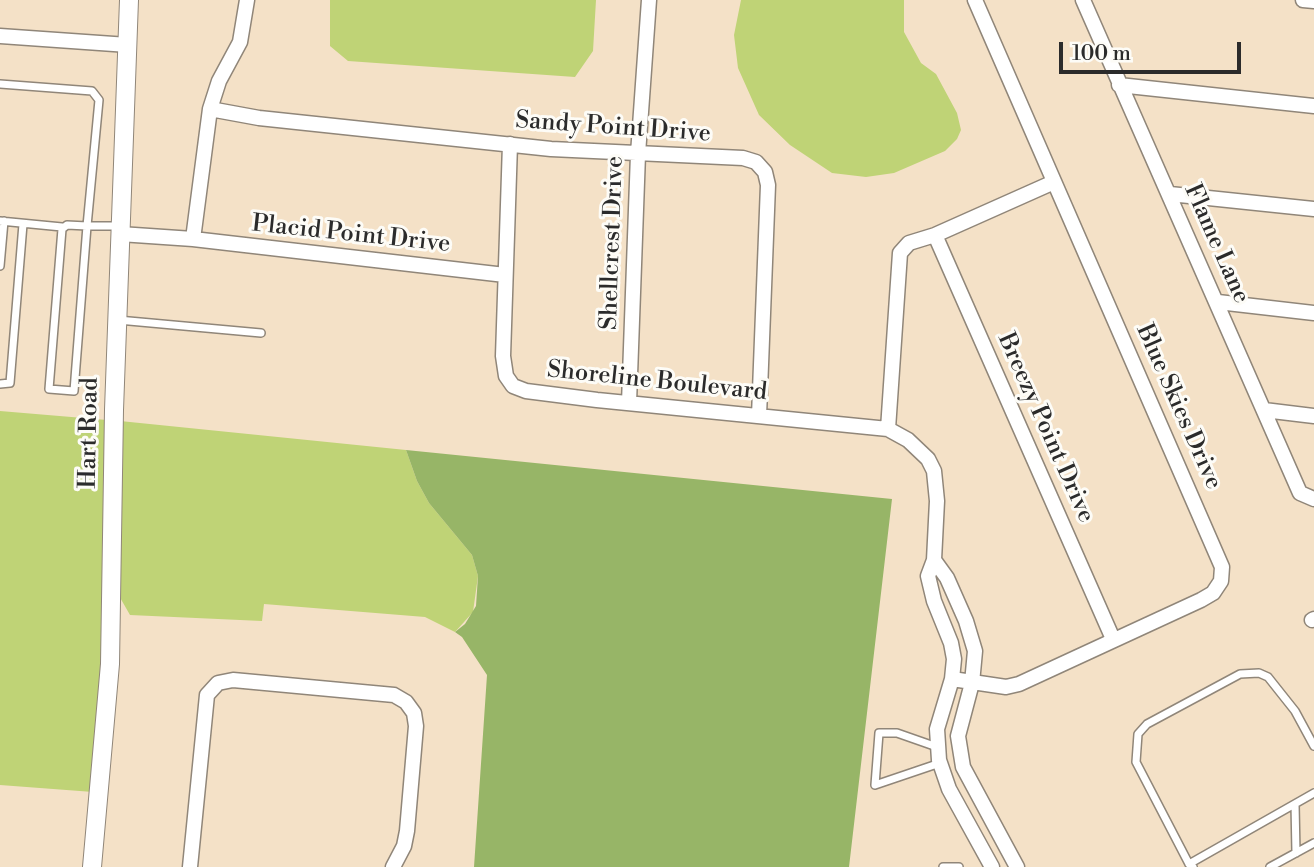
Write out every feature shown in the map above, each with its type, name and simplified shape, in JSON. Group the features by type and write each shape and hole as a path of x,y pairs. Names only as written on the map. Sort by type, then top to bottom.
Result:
{"street":[{"name":"Hart Road","path":"92,867 110,664 117,320 130,0"},
{"path":"193,239 210,109 219,81 240,42 247,0"},
{"name":"Shellcrest Drive","path":"629,403 638,154 649,0"},
{"name":"Blue Skies Drive","path":"952,679 1006,688 1019,684 1213,593 1221,581 1222,567 975,0"},
{"name":"Flame Lane","path":"1083,0 1300,493 1314,499"},
{"path":"1303,0 1314,1"},
{"path":"0,36 128,45"},
{"path":"1119,85 1314,106"},
{"name":"Sandy Point Drive","path":"210,109 259,118 510,144 638,154 743,158 756,162 765,172 768,185 759,416"},
{"name":"Shoreline Boulevard","path":"510,144 503,356 506,376 513,386 526,391 629,403 888,429 919,449 934,471 937,501 934,560 928,576 934,601 951,643 952,679 940,716 939,755 949,789 992,867"},
{"path":"888,429 895,293 900,253 909,243 935,235 1054,182"},
{"path":"1170,194 1314,209"},
{"name":"Placid Point Drive","path":"120,230 505,275"},
{"name":"Breezy Point Drive","path":"935,235 1113,639"},
{"path":"1218,302 1314,313"},
{"path":"1264,410 1314,416"},
{"path":"934,560 947,578 966,621 975,651 972,683 960,721 961,753 971,782 1017,867"},
{"path":"190,867 207,695 218,684 233,680 394,695 406,702 414,713 416,726 407,831 404,846 393,867"}],"lane":[{"path":"0,84 96,94 99,100 74,391 70,392 49,389 47,385 62,227"},
{"path":"0,266 2,221 120,230"},
{"path":"0,384 10,383 23,224"},
{"path":"117,320 261,333"},
{"path":"1314,746 1287,701 1268,677 1259,673 1240,674 1147,724 1138,734 1136,762 1191,865 1314,793"},
{"path":"939,755 897,733 879,733 876,785 939,755 961,753"},
{"path":"1295,804 1296,853"},
{"path":"1270,867 1314,843"},
{"path":"943,867 959,867"}],"green space":[{"path":"330,0 596,0 593,51 575,77 348,61 330,46"},
{"path":"741,0 904,0 904,32 921,63 936,74 957,113 961,130 957,139 945,151 894,173 866,177 832,173 790,145 759,115 738,68 734,35"},
{"path":"0,411 107,420 104,664 93,792 0,785"},
{"path":"120,421 406,450 417,481 429,503 472,555 478,576 473,612 455,632 425,617 264,604 262,621 130,615 118,594"},
{"path":"406,450 892,499 849,867 474,867 487,675 462,637 455,632 465,624 476,606 478,576 472,555 429,503 417,481"}]}
